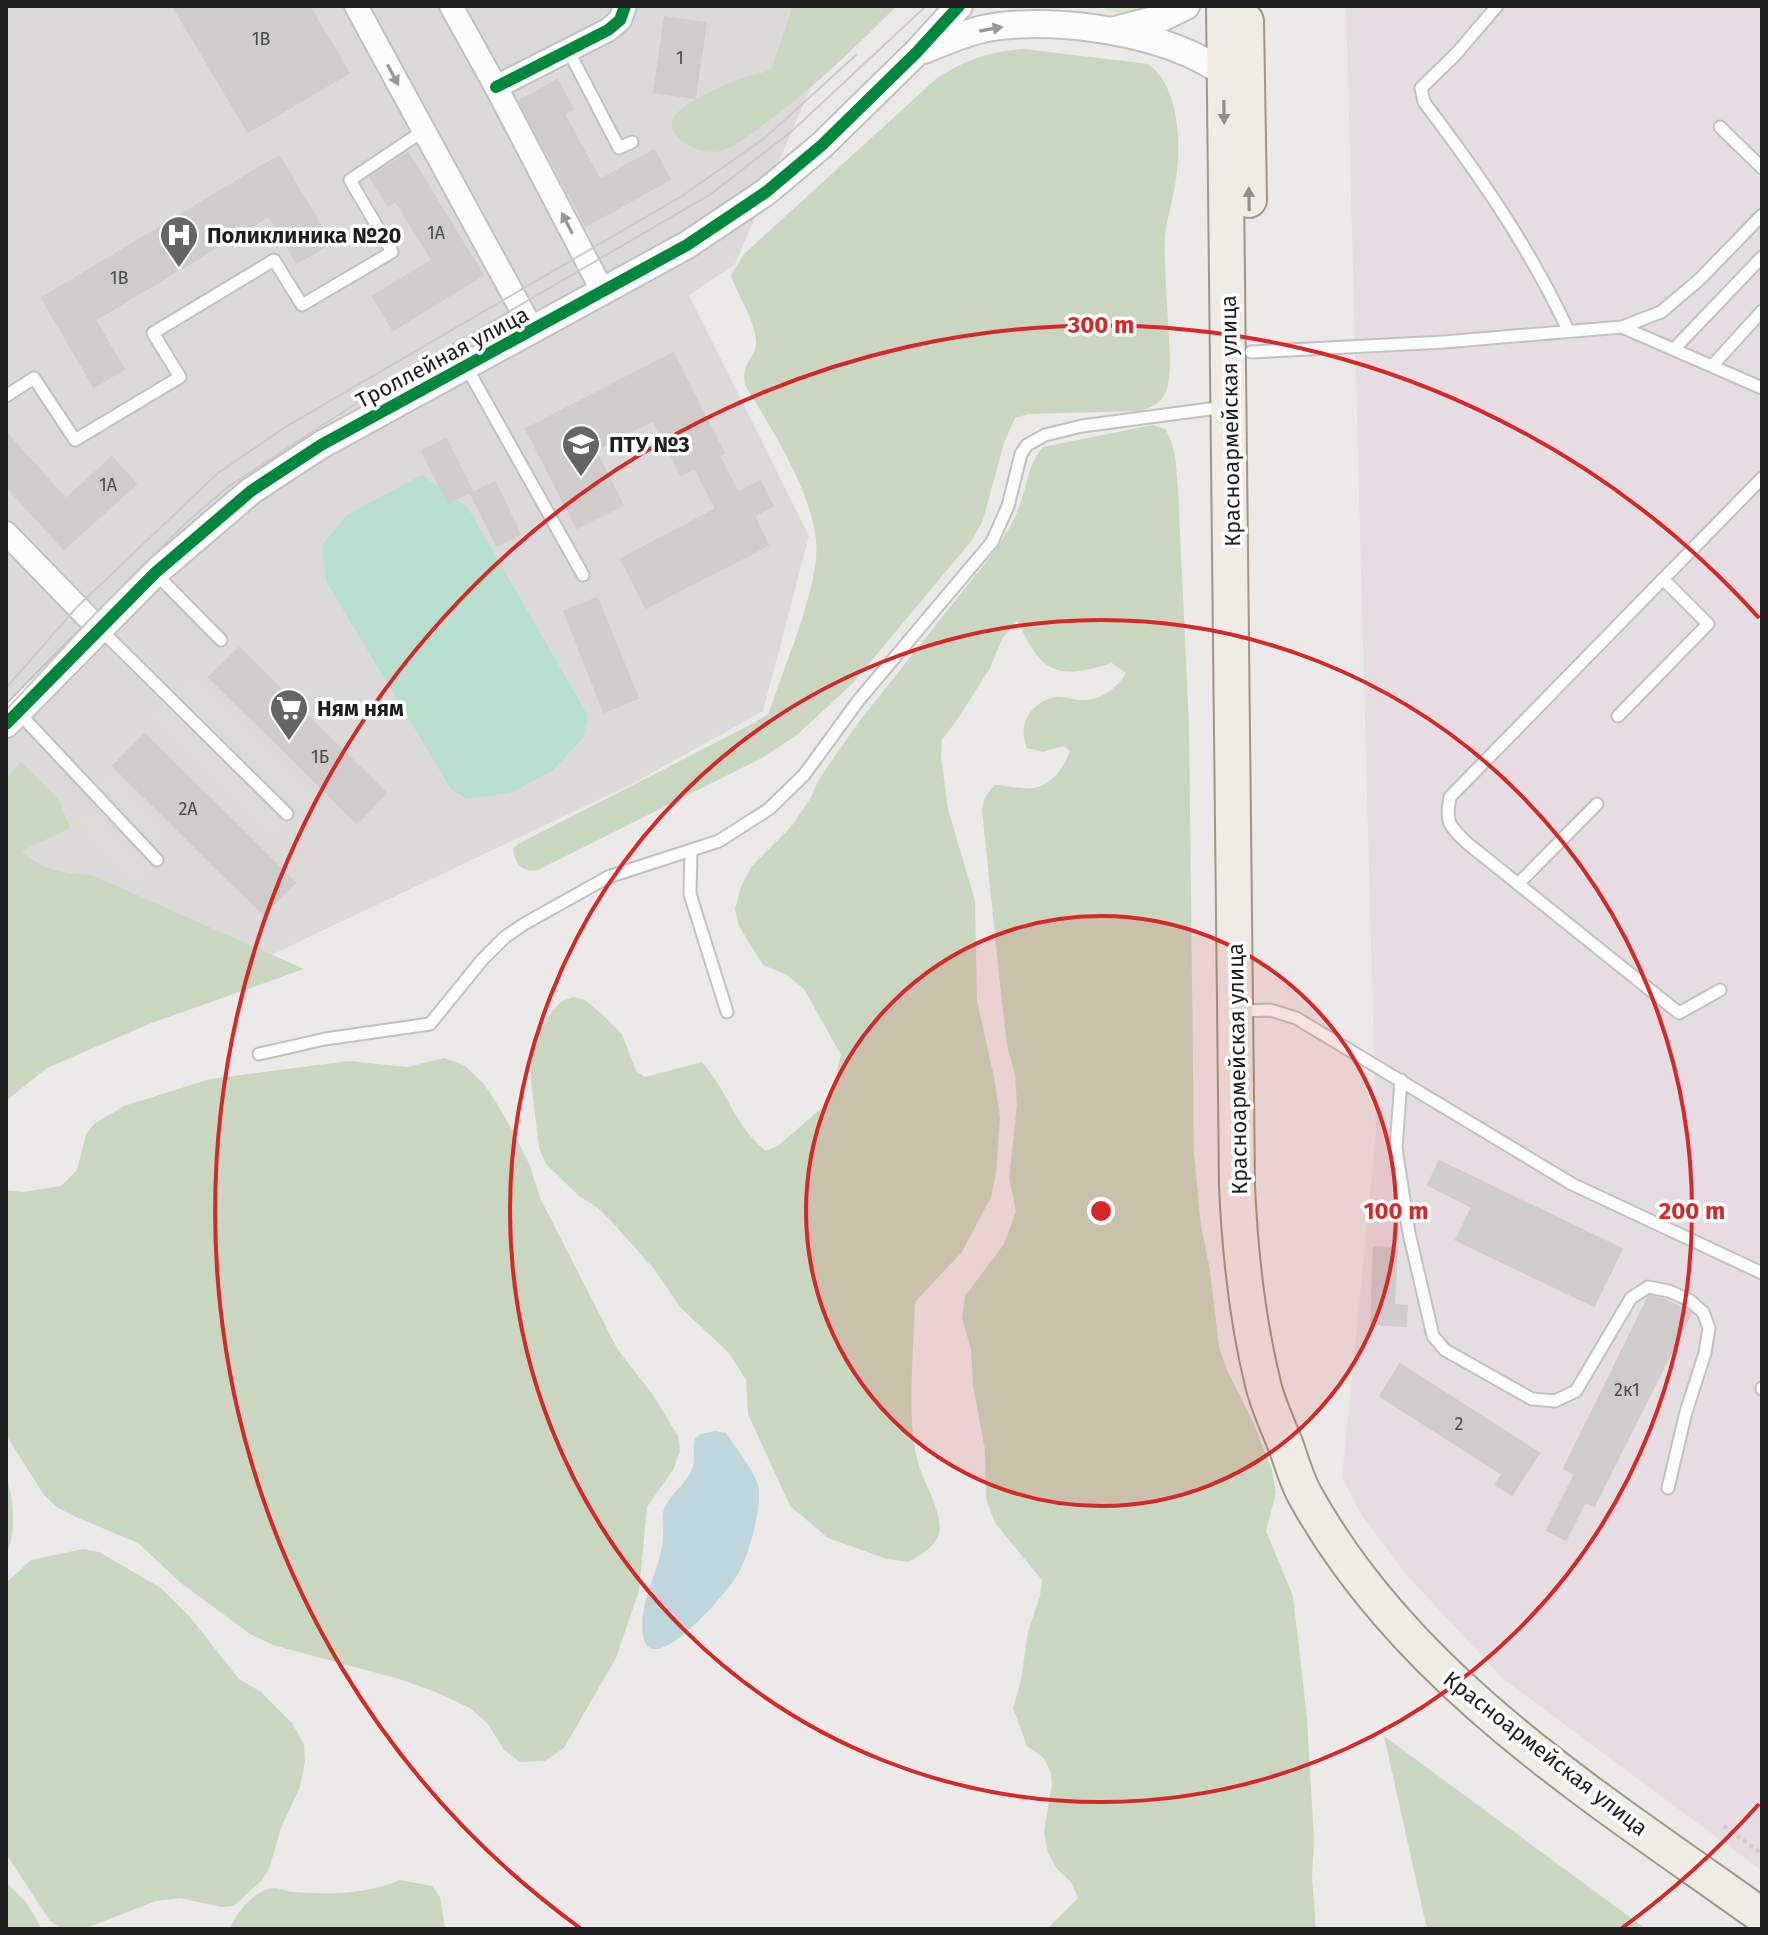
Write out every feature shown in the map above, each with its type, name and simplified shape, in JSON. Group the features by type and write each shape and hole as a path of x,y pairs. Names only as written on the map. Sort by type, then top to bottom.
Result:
{"main road":[{"name":"Красноармейская улица","path":"1224,6 1223,73 1244,359 1230,406 1246,1010 1261,1259 1274,1340 1309,1452 1354,1536 1387,1581 1423,1621 1476,1671 1598,1771 1762,1890"},
{"name":"Красноармейская улица","path":"1245,6 1246,1010 1237,1186 1241,1259 1263,1387 1305,1495 1341,1554 1392,1619 1440,1669 1507,1728 1585,1789 1762,1916"}],"street":[{"path":"356,6 533,331"},
{"path":"451,6 603,292"},
{"path":"496,87 608,30 620,20 625,6"},
{"name":"Троллейная улица","path":"12,718 98,628 221,515 321,445 467,368 687,245 766,192 822,145 959,6"},
{"path":"1078,6 1108,29 1161,18 1186,6"},
{"path":"917,52 960,35 993,27 1024,25 1108,29 1193,54 1223,73"},
{"path":"6,533 98,628"}],"lane":[{"path":"1497,6 1456,54 1421,88 1424,102 1486,183 1539,270 1568,330"},
{"path":"568,50 619,148 632,142"},
{"path":"1720,127 1762,168"},
{"path":"6,396 34,378 75,440 180,377 153,333 274,260 302,305 392,252 350,180 423,131"},
{"path":"1244,359 1622,327 1661,312 1700,279 1762,215"},
{"path":"1674,349 1762,257"},
{"path":"1712,366 1762,311"},
{"path":"1622,327 1762,388"},
{"path":"467,368 583,575"},
{"path":"259,1054 325,1039 430,1024 482,960 505,937 524,924 608,877 719,841 749,824 804,775 858,701 992,542 1005,514 1021,454 1027,445 1045,435 1082,426 1230,406"},
{"path":"1720,990 1679,1013 1450,826 1447,813 1450,797 1762,478"},
{"path":"155,573 221,640"},
{"path":"1618,716 1708,624 1663,579"},
{"path":"98,628 287,814"},
{"path":"12,718 157,860"},
{"path":"1518,884 1597,804"},
{"path":"691,851 690,894 727,1012"},
{"path":"1246,1010 1270,1010 1296,1018 1572,1184 1761,1271"},
{"path":"1401,1080 1396,1148 1409,1233 1433,1336 1445,1350 1532,1399 1555,1401 1576,1391 1631,1298 1648,1287 1669,1291 1689,1300 1703,1312 1709,1328 1705,1353 1686,1412 1668,1488"}],"path":[{"path":"1724,1826 1762,1854"}],"shaded area":[{"path":"6,6 829,6 825,54 735,264 689,295 809,536 763,711 634,783 233,973 6,868"},
{"path":"1346,6 1762,6 1762,1871 1502,1678 1406,1574 1361,1514 1342,1477 1376,1134"},
{"path":"191,681 307,796 298,805 182,690"},
{"path":"164,708 280,823 271,832 155,717"},
{"path":"113,778 163,838 153,846 104,786"},
{"path":"93,814 143,874 133,882 83,822"}],"green space":[{"path":"793,6 897,6 811,87 739,142 715,152 684,143 672,129 677,113 717,88 771,69"},
{"path":"1101,6 1164,6 1124,14"},
{"path":"1024,49 1148,64 1168,89 1177,125 1178,163 1165,238 1170,360 1166,393 1150,408 1140,411 1028,414 1015,418 1004,443 983,520 973,539 853,683 797,735 762,758 538,870 524,869 514,854 513,849 518,844 768,714 793,644 813,577 816,540 813,521 798,480 778,440 745,385 745,371 755,348 755,333 731,275 744,254 937,78 978,58"},
{"path":"1152,425 1165,429 1172,443 1178,491 1189,724 1194,1153 1201,1226 1210,1270 1219,1347 1272,1470 1276,1492 1266,1531 1293,1596 1307,1718 1316,1929 1047,1929 1078,1898 1071,1882 1057,1869 1048,1853 1044,1832 1051,1773 1044,1758 1027,1746 1013,1708 1042,1580 995,1523 986,1499 985,1450 973,1386 971,1349 962,1318 965,1296 1004,1244 1016,1211 1009,1178 1017,1105 1015,1075 1007,1045 982,810 984,799 994,785 1041,786 1052,779 1065,763 1070,751 1063,746 1043,752 1027,748 1025,723 1033,709 1056,697 1087,700 1101,696 1113,689 1126,673 1112,663 1071,672 1052,668 1036,654 1017,621 1002,639 990,668 942,740 941,757 948,809 975,901 977,1001 1000,1117 991,1197 962,1252 915,1302 912,1361 914,1445 939,1524 937,1538 923,1553 909,1562 887,1559 828,1538 790,1506 748,1414 746,1380 729,1353 681,1308 654,1269 611,1221 546,1164 539,1148 531,1081 534,1040 553,1010 562,1001 574,997 585,1000 622,1034 636,1071 645,1077 702,1062 746,1131 766,1151 779,1145 831,1100 841,1055 804,989 787,975 763,965 739,926 735,909 741,887 751,867 791,827 819,779 858,723 993,553 1014,519 1031,468 1043,447"},
{"path":"422,475 468,508 588,716 583,738 553,770 513,792 467,799 451,789 326,581 322,545 347,515"},
{"path":"21,762 59,800 70,828 22,851 30,858 54,870 92,875 304,969 149,1024 47,1068 6,1101 6,779"},
{"path":"444,1058 464,1065 484,1084 496,1102 530,1166 541,1200 618,1350 653,1395 678,1436 680,1451 673,1470 647,1507 639,1591 616,1658 564,1748 545,1761 520,1762 504,1750 488,1724 470,1708 433,1691 273,1645 250,1634 181,1583 138,1543 58,1508 44,1495 6,1435 6,1190 23,1192 61,1186 77,1170 86,1134 94,1124 124,1106 210,1079 349,1061 407,1067"},
{"path":"6,1475 13,1516 12,1536 6,1556"},
{"path":"83,1549 99,1552 161,1588 190,1617 239,1679 261,1692 292,1723 304,1744 305,1762 300,1787 281,1828 269,1869 262,1880 234,1906 221,1907 180,1898 156,1901 89,1927 62,1929 50,1921 6,1854 6,1583 31,1560"},
{"path":"1384,1736 1646,1929 1427,1929"},
{"path":"400,1880 432,1886 440,1897 445,1929 230,1929 247,1902 268,1889 335,1893 374,1888"},
{"path":"6,1882 26,1902 42,1929 6,1929"}],"water":[{"path":"715,1431 726,1433 758,1485 759,1505 750,1543 738,1574 707,1613 674,1641 660,1649 649,1647 642,1623 661,1551 664,1509 692,1469 695,1439 700,1434"}],"building":[{"path":"173,6 309,6 349,73 248,132"},
{"path":"665,17 706,23 695,98 654,92"},
{"path":"557,80 573,109 564,114 600,180 654,150 670,179 586,226 519,101"},
{"path":"408,153 483,275 393,330 373,296 432,260 396,201 388,206 370,177"},
{"path":"279,156 331,243 297,263 269,216 95,320 124,369 94,387 42,298"},
{"name":"ПТУ №3","path":"673,353 724,453 719,456 738,493 760,481 773,506 754,516 768,545 646,608 621,559 716,509 695,468 681,475 653,420 595,450 623,505 577,528 526,429"},
{"path":"6,433 66,499 112,457 136,484 64,549 6,486"},
{"path":"446,439 472,491 448,503 422,451"},
{"path":"495,482 520,534 497,546 471,494"},
{"path":"597,598 638,698 604,712 564,611"},
{"path":"239,648 386,793 357,823 209,677"},
{"path":"145,734 295,883 263,914 113,766"},
{"path":"1439,1161 1622,1249 1594,1306 1456,1240 1472,1207 1428,1185"},
{"path":"1374,1247 1397,1248 1394,1305 1407,1306 1406,1326 1371,1324"},
{"path":"1649,1296 1663,1299 1691,1313 1594,1506 1585,1502 1566,1540 1547,1530 1575,1474 1564,1468"},
{"path":"1400,1364 1539,1453 1512,1495 1496,1485 1502,1474 1380,1396"}],"tram line":[{"path":"6,710 90,619 189,520 229,486 400,375 711,194 792,131 926,6"},
{"path":"6,688 77,607 218,473 287,426 682,196 766,137 856,55"}],"cycle path":[{"path":"496,87 608,30 620,20 625,6"},
{"path":"6,724 155,573 251,491 321,445 687,245 766,192 822,145 959,6"}],"place":[{"name":"Поликлиника №20","path":"179,269"},
{"name":"ПТУ №3","path":"581,478"},
{"name":"Ням ням","path":"289,742"}]}
